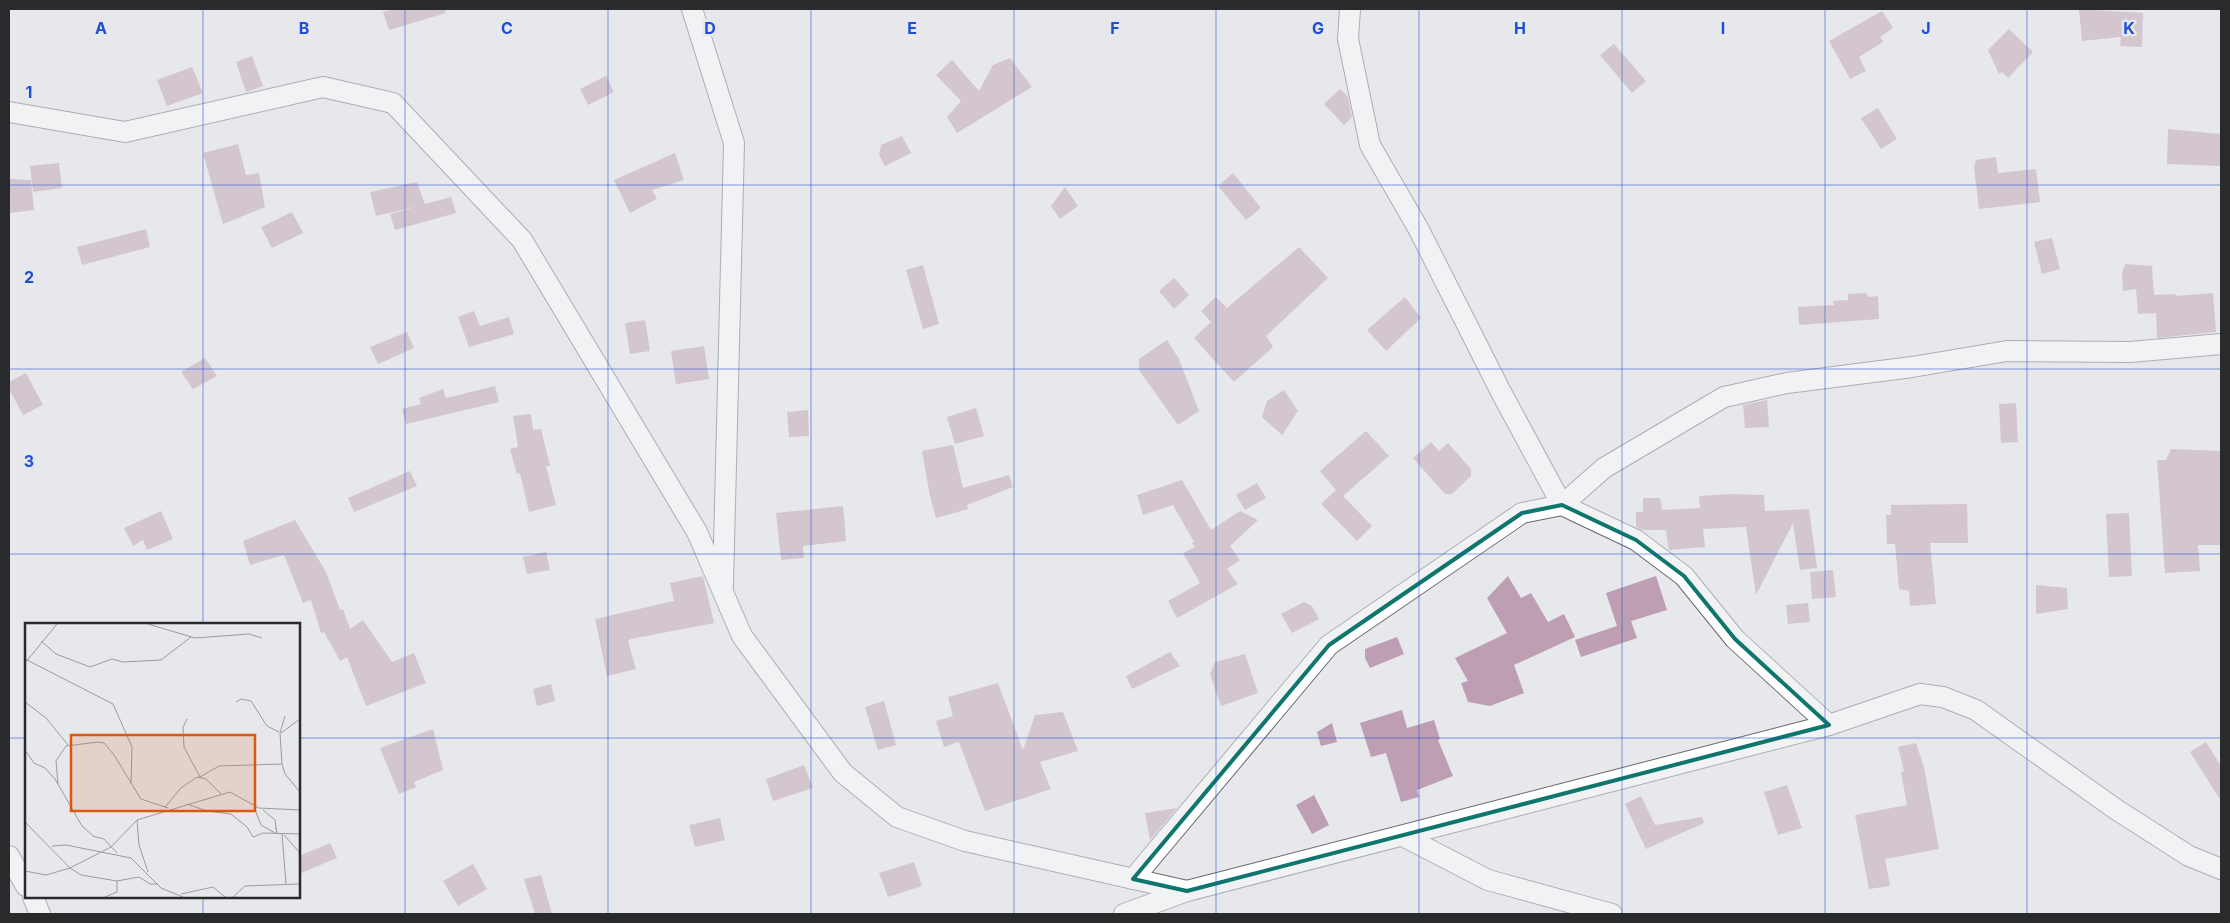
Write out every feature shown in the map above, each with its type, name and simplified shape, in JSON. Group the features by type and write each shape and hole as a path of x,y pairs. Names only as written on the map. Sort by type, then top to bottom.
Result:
{"street":[{"path":"692,9 734,143 723,593"},
{"path":"1350,9 1348,39 1370,145 1418,228 1502,394 1562,505 1636,540 1684,576 1735,639 1829,725"},
{"path":"9,112 125,132 323,87 393,103 522,240 697,532 742,636 843,773 897,817 965,841 1187,891"},
{"path":"1132,879 1329,645 1522,513 1562,505 1604,468 1724,397 1787,383 1912,367 2007,351 2130,352 2221,344"},
{"path":"1124,914 1187,891 1829,725 1920,694 1943,697 1976,710 2117,810 2189,856 2221,871"},
{"path":"1403,836 1488,880 1612,914"},
{"path":"9,856 25,884"},
{"path":"33,898 40,914"}],"highlighted area":[{"path":"1562,505 1636,540 1684,576 1735,639 1829,725 1187,891 1133,879 1329,645 1522,513"}],"building":[{"path":"394,9 445,9 446,13 389,30 383,12"},
{"path":"2079,9 2143,13 2142,47 2120,46 2121,37 2082,41"},
{"path":"1882,11 1893,28 1880,37 1883,42 1859,57 1866,71 1850,79 1829,41"},
{"path":"2009,29 2033,52 2008,78 2002,72 1999,74 1988,50"},
{"path":"1614,44 1646,81 1632,93 1600,55"},
{"path":"252,56 263,86 246,92 236,62"},
{"path":"1010,58 1032,87 957,133 947,117 961,101 936,75 952,60 979,91 993,65"},
{"path":"192,67 203,93 167,106 157,80"},
{"path":"606,76 614,92 588,105 580,89"},
{"path":"1340,89 1348,97 1352,117 1344,125 1324,104"},
{"path":"1878,108 1897,139 1881,149 1861,118"},
{"path":"2168,129 2221,134 2221,166 2167,164"},
{"path":"902,136 911,153 885,166 879,155 881,145"},
{"path":"238,144 246,175 259,173 265,207 223,224 203,153"},
{"path":"675,153 684,180 652,190 657,199 630,213 614,180"},
{"path":"1996,157 1998,173 2036,169 2040,202 1979,209 1974,167 1976,160"},
{"path":"59,163 62,188 33,192 30,166"},
{"path":"1233,173 1261,208 1246,220 1218,186"},
{"path":"9,179 31,180 34,210 9,213"},
{"path":"417,182 425,204 451,197 456,213 395,230 390,214 419,206 376,216 370,192"},
{"path":"1065,187 1078,206 1060,219 1051,206"},
{"path":"292,212 303,233 272,248 261,227"},
{"path":"146,229 150,247 82,265 77,247"},
{"path":"2052,238 2060,269 2042,274 2034,242"},
{"path":"1299,247 1328,278 1266,336 1273,347 1234,382 1194,338 1211,322 1201,311 1216,297 1227,308"},
{"path":"2125,264 2152,266 2154,295 2176,294 2176,296 2213,293 2216,332 2157,338 2156,313 2138,314 2136,289 2123,291 2122,273"},
{"path":"923,265 939,324 923,329 906,270"},
{"path":"1174,278 1189,295 1174,309 1159,291"},
{"path":"1866,293 1868,297 1878,296 1879,319 1799,325 1798,307 1834,305 1833,301 1848,300 1848,294"},
{"path":"1405,297 1421,318 1386,351 1367,330"},
{"path":"474,311 480,326 509,317 514,334 469,347 458,317"},
{"path":"645,320 650,351 630,354 625,323"},
{"path":"407,332 414,348 378,364 370,347"},
{"path":"1167,340 1179,359 1199,411 1178,425 1139,370 1139,359"},
{"path":"704,346 709,379 676,384 671,351"},
{"path":"205,358 217,376 193,389 181,372"},
{"path":"26,373 43,405 23,415 9,389 9,382"},
{"path":"495,386 499,402 406,424 402,409 421,404 419,398 443,389 446,398"},
{"path":"1284,390 1298,411 1282,435 1262,417 1267,401"},
{"path":"1767,400 1769,427 1745,428 1743,405"},
{"path":"2016,403 2018,442 2001,443 1999,404"},
{"path":"976,408 984,436 955,444 947,417"},
{"path":"808,410 809,436 789,437 787,412"},
{"path":"531,414 533,430 541,429 550,466 546,466 556,505 529,512 520,473 517,474 510,449 518,447 513,416"},
{"path":"1366,431 1389,456 1343,496 1372,526 1357,541 1321,504 1336,490 1320,471"},
{"path":"1431,442 1439,451 1448,443 1471,469 1471,476 1452,494 1445,494 1413,458"},
{"path":"953,445 963,488 1009,475 1013,487 967,505 968,509 936,518 922,451"},
{"path":"2171,449 2221,451 2221,545 2198,545 2200,571 2165,573 2157,460 2166,460"},
{"path":"410,471 417,486 354,512 348,498"},
{"path":"1182,480 1211,530 1240,511 1258,520 1230,546 1240,560 1227,569 1238,584 1177,618 1168,601 1200,583 1183,553 1195,547 1192,543 1194,542 1173,505 1143,515 1137,495"},
{"path":"1257,483 1266,498 1245,510 1236,495"},
{"path":"1731,494 1764,495 1765,511 1809,509 1817,568 1800,570 1793,523 1756,595 1746,527 1703,529 1705,547 1669,550 1666,530 1642,530 1636,527 1636,512 1643,512 1643,498 1660,498 1662,510 1700,508 1699,496"},
{"path":"1967,504 1968,543 1930,543 1936,604 1910,606 1909,591 1899,589 1895,544 1887,544 1886,515 1891,515 1891,505"},
{"path":"843,506 846,541 803,546 804,558 781,560 776,513"},
{"path":"161,511 173,539 147,550 143,540 133,546 124,528"},
{"path":"2129,513 2132,576 2109,577 2106,514"},
{"path":"295,520 326,572 340,610 343,609 350,629 363,620 392,662 414,653 426,683 366,706 347,657 340,661 324,632 321,633 311,600 303,603 284,555 250,565 243,541"},
{"path":"546,552 550,570 527,574 523,557"},
{"path":"1833,570 1836,597 1812,599 1810,572"},
{"path":"703,576 714,623 631,639 628,641 636,669 607,676 595,619 674,601 670,583"},
{"path":"1508,576 1521,598 1531,593 1548,622 1564,614 1575,637 1514,665 1524,693 1490,706 1468,702 1461,683 1468,681 1455,658 1507,633 1487,598"},
{"path":"1656,576 1667,610 1631,621 1637,638 1581,657 1575,640 1617,626 1606,593"},
{"path":"2036,585 2067,588 2068,609 2036,614"},
{"path":"1304,602 1312,606 1319,619 1292,633 1281,614"},
{"path":"1808,603 1810,622 1788,624 1786,605"},
{"path":"1397,637 1404,654 1370,668 1365,658 1365,649"},
{"path":"1170,652 1180,666 1132,689 1126,676"},
{"path":"1245,654 1258,693 1221,706 1210,674 1215,662"},
{"path":"998,683 1023,750 1035,715 1063,712 1078,751 1040,762 1051,789 985,811 959,742 944,747 936,721 953,716 948,697"},
{"path":"551,684 555,701 537,706 533,689"},
{"path":"884,701 896,745 878,750 865,707"},
{"path":"1402,710 1407,728 1434,720 1440,739 1438,740 1453,776 1417,790 1419,797 1401,802 1386,753 1371,757 1360,723"},
{"path":"1332,723 1337,742 1321,746 1317,732"},
{"path":"433,729 443,770 414,782 416,787 399,794 380,748"},
{"path":"2206,742 2221,766 2221,801 2190,752"},
{"path":"1916,743 1924,767 1939,849 1885,859 1890,886 1869,889 1855,815 1907,805 1901,772 1904,771 1898,747"},
{"path":"804,765 813,788 773,801 766,779"},
{"path":"1787,785 1802,828 1778,835 1764,792"},
{"path":"1314,795 1329,825 1312,834 1296,805"},
{"path":"1641,796 1655,825 1702,817 1704,823 1646,849 1625,804"},
{"path":"1177,808 1150,840 1145,813"},
{"path":"720,818 725,840 695,847 689,825"},
{"path":"330,843 337,858 300,874 300,856"},
{"path":"914,862 922,886 888,897 879,873"},
{"path":"473,864 487,889 458,906 443,881"},
{"path":"541,875 552,914 535,914 524,879"}]}
